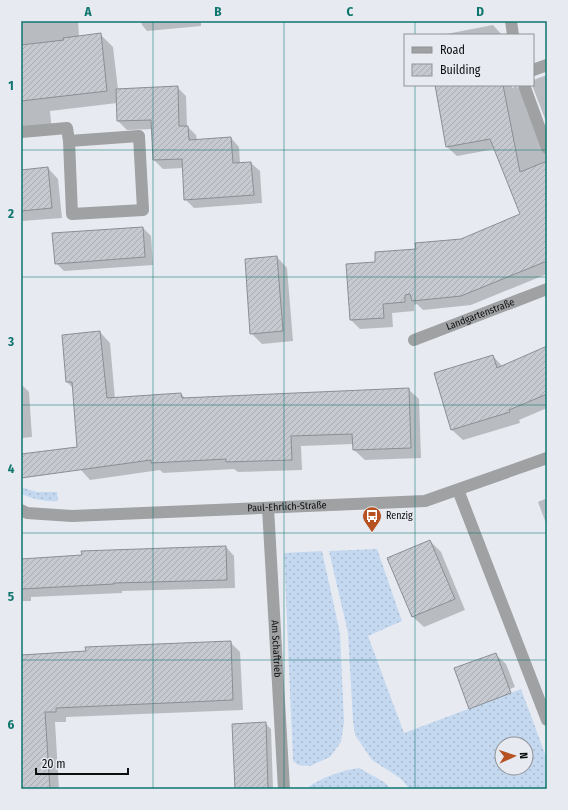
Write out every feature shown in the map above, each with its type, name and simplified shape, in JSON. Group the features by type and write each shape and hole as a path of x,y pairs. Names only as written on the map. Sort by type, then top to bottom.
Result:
{"street":[{"path":"511,21 513,34"},
{"path":"534,70 547,65"},
{"path":"524,86 547,148"},
{"path":"21,132 67,128 69,141 72,214 143,210 139,136 69,141"},
{"name":"Landgartenstraße","path":"414,340 547,289"},
{"name":"Paul-Ehrlich-Straße","path":"21,510 27,513 72,516 425,501 547,458"},
{"path":"458,490 547,720"},
{"name":"Am Schaftrieb","path":"268,508 284,789"}],"shaded area":[{"path":"21,487 37,492 57,492 58,501 40,500 21,494"},
{"path":"377,549 402,621 368,636 404,733 521,689 547,759 547,789 410,789 400,778 372,760 355,735 348,633 329,551"},
{"path":"322,551 340,633 344,722 341,742 330,757 310,766 298,765 293,761 284,553"},
{"path":"359,768 384,782 391,789 306,789 331,775"}],"building":[{"path":"101,33 107,91 21,101 21,45 64,40 63,38"},
{"path":"178,86 179,126 188,126 189,140 231,137 233,163 251,162 254,195 184,200 182,159 153,160 151,120 117,121 116,89"},
{"path":"435,86 503,86 520,172 547,161 547,261 461,296 412,301 410,294 405,295 405,302 383,304 384,318 350,320 346,264 375,262 375,252 416,249 415,243 461,239 520,214 490,139 446,147"},
{"path":"48,167 52,208 21,211 21,170"},
{"path":"143,227 145,257 55,264 52,233"},
{"path":"277,256 283,331 250,334 245,259"},
{"path":"100,331 107,398 181,393 182,398 409,388 411,448 353,450 352,434 291,436 292,460 226,462 226,459 151,463 151,460 21,478 21,454 77,447 72,382 66,382 62,335"},
{"path":"547,346 547,394 509,410 510,412 451,430 434,373 493,355 497,368"},
{"path":"430,540 455,599 412,617 387,558"},
{"path":"226,546 227,580 114,583 21,589 21,559 82,555 81,551"},
{"path":"231,641 233,700 56,708 56,712 45,712 50,789 21,789 21,655 86,651 85,647"},
{"path":"496,653 511,693 469,709 454,668"},
{"path":"266,722 268,789 235,789 232,724"}],"place":[{"name":"Renzig","path":"372,533"}]}
